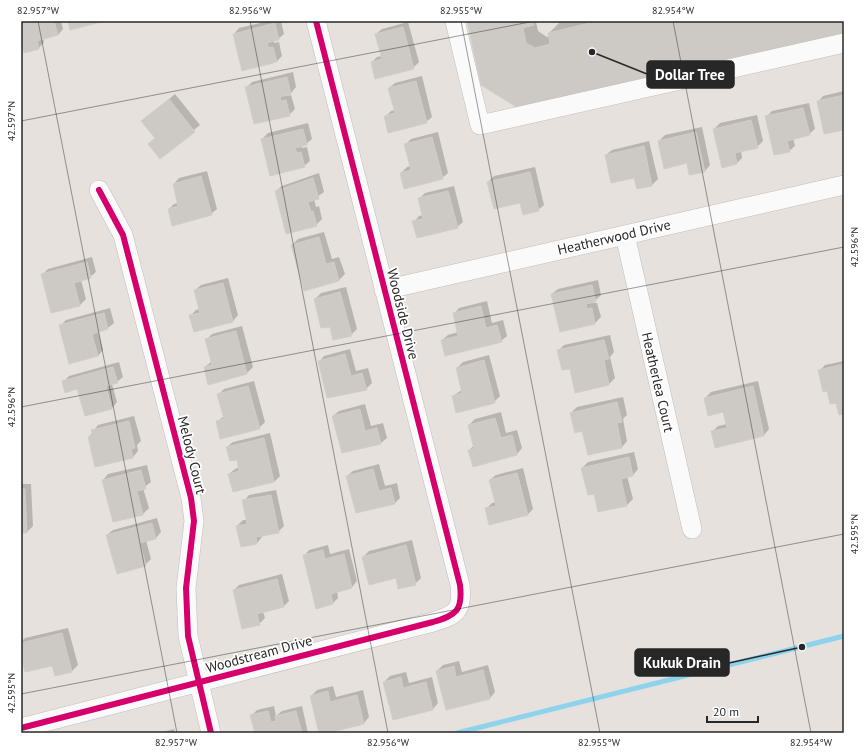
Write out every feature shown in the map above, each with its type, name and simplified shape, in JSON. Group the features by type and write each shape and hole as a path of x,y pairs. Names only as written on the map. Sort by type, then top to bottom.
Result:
{"street":[{"name":"Woodside Drive","path":"316,21 460,585 460,605 456,613"},
{"path":"455,21 480,125 844,43"},
{"name":"Heatherwood Drive","path":"384,290 844,185"},
{"name":"Melody Court","path":"99,190 123,235 191,498 194,521 186,588 188,636 211,733"},
{"name":"Heatherlea Court","path":"625,235 692,528"},
{"name":"Woodstream Drive","path":"21,728 433,622 456,613"}],"building":[{"path":"21,21 54,21 58,35 37,41 39,49 24,53 21,41"},
{"path":"68,21 105,21 70,30"},
{"path":"467,21 533,21 534,25 523,28 526,43 535,48 550,44 548,33 598,21 844,21 844,34 518,108 481,85"},
{"path":"275,23 279,40 267,43 269,48 273,47 277,62 242,71 233,34"},
{"path":"403,27 414,69 375,79 371,62 382,59 375,34"},
{"path":"287,77 291,94 280,97 281,101 286,100 290,116 254,124 245,87"},
{"path":"416,81 427,123 388,133 384,116 395,113 388,88"},
{"path":"844,95 844,130 824,134 817,101"},
{"path":"169,99 195,132 160,159 148,144 155,138 141,121"},
{"path":"803,108 810,135 787,141 790,152 774,155 765,116"},
{"path":"751,120 758,148 735,153 737,164 722,168 713,129"},
{"path":"303,129 307,145 295,148 297,153 301,152 305,167 270,176 261,139"},
{"path":"696,132 705,172 689,175 687,163 664,169 658,141"},
{"path":"432,137 443,179 404,189 400,173 411,170 404,144"},
{"path":"644,146 652,186 637,189 634,178 611,183 605,155"},
{"path":"530,172 539,211 523,215 520,203 494,209 487,182"},
{"path":"201,176 212,215 172,226 168,209 178,206 173,184"},
{"path":"313,178 319,199 308,202 311,212 313,211 317,226 286,234 275,191"},
{"path":"448,191 458,228 417,238 412,221 423,219 418,198"},
{"path":"319,237 326,264 334,262 339,281 304,291 291,245"},
{"path":"87,262 91,278 74,283 80,306 51,313 41,274"},
{"path":"223,283 233,322 194,332 189,315 200,313 194,290"},
{"path":"592,285 596,302 586,304 587,309 592,308 595,324 560,332 551,294"},
{"path":"340,292 352,336 333,340 330,327 321,328 314,299"},
{"path":"481,306 486,328 497,325 502,342 445,356 441,340 458,336 453,313"},
{"path":"104,313 108,329 92,334 98,356 69,364 59,325"},
{"path":"236,331 247,374 208,385 204,367 212,365 205,339"},
{"path":"604,340 609,359 604,360 609,385 575,393 570,369 562,370 557,350"},
{"path":"345,354 351,376 362,373 367,390 327,398 318,361"},
{"path":"484,360 495,403 456,413 452,396 462,393 456,368"},
{"path":"844,364 844,414 839,415 836,403 830,404 827,391 823,392 818,370"},
{"path":"113,367 118,383 106,386 112,409 85,416 77,389 65,393 62,381"},
{"path":"248,386 260,429 220,439 216,421 224,419 217,394"},
{"path":"753,386 764,436 715,448 711,431 727,428 723,412 708,416 704,398"},
{"path":"617,402 622,422 617,423 622,448 588,455 582,431 575,433 570,413"},
{"path":"360,409 365,431 377,428 381,444 342,453 332,416"},
{"path":"495,418 501,438 512,435 517,455 473,467 468,450 474,449 468,425"},
{"path":"129,421 135,448 131,449 133,458 95,467 88,437 93,435 91,430"},
{"path":"264,438 274,482 233,492 228,474 239,471 237,460 230,461 226,447"},
{"path":"629,457 633,476 621,479 627,506 598,512 594,494 588,495 581,468"},
{"path":"373,469 379,491 391,488 395,504 356,513 346,476"},
{"path":"141,470 146,489 137,491 143,515 113,522 102,480"},
{"path":"517,473 528,515 489,525 485,508 496,506 489,480"},
{"path":"21,489 25,489 27,533 21,533"},
{"path":"271,495 279,533 256,537 257,544 241,547 236,526 247,524 242,500"},
{"path":"152,523 156,539 140,543 146,566 117,574 106,535"},
{"path":"406,545 416,585 398,589 396,578 369,585 362,557"},
{"path":"323,550 325,559 344,554 352,588 331,594 333,604 316,609 303,555"},
{"path":"277,579 284,607 257,614 260,625 242,629 233,590"},
{"path":"62,633 72,672 55,676 52,666 25,672 21,655 21,643"},
{"path":"454,666 456,677 483,670 490,699 446,710 436,671"},
{"path":"401,677 403,688 426,682 433,710 393,720 383,682"},
{"path":"328,691 330,702 357,695 364,724 328,733 319,733 310,696"},
{"path":"268,711 271,722 276,721 275,716 296,711 302,733 255,733 250,715"}],"waterway":[{"path":"457,733 844,636"}],"cycle path":[{"path":"21,728 433,622 452,614 459,606 461,594 460,585 316,21"},
{"path":"99,190 123,235 191,498 194,521 186,588 188,636 211,733"}],"place":[{"name":"Dollar Tree","path":"592,52"},
{"name":"Kukuk Drain","path":"802,647"}]}
